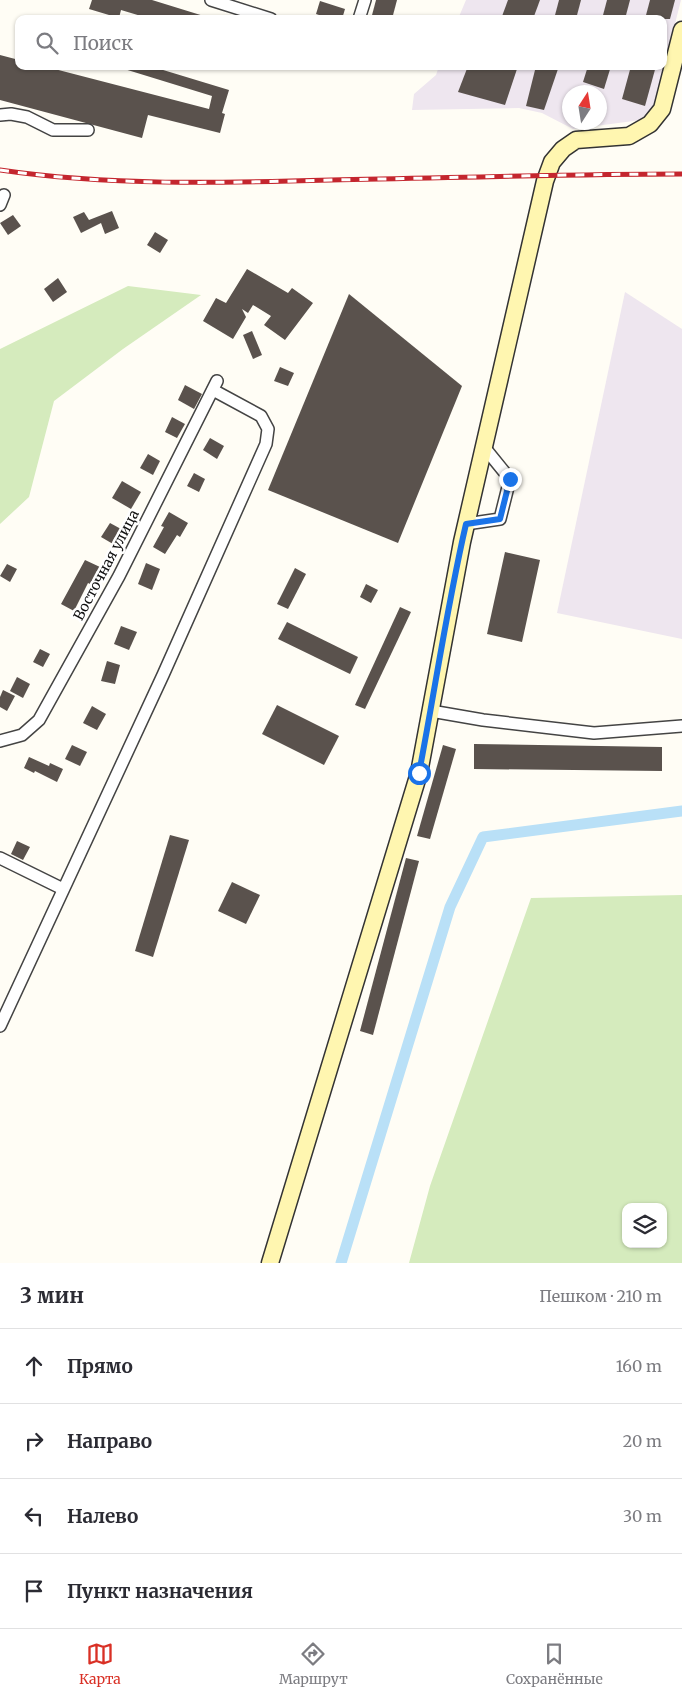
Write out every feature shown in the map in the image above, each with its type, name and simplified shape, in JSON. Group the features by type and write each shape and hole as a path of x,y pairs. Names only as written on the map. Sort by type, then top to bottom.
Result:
{"main road":[{"path":"270,1263 419,773 445,626 466,524 544,181 552,162 563,149 576,140 629,136 650,124 662,108 682,30"}],"street":[{"path":"211,0 258,15"},
{"path":"360,15 364,0"},
{"path":"0,115 11,114 27,117 53,130 88,130"},
{"name":"Восточная улица","path":"0,741 22,735 39,720 119,576 215,386 261,416 268,429 266,444 163,675 63,889"},
{"path":"466,524 500,519 510,479 484,447"},
{"path":"431,711 483,720 594,733 682,726"},
{"path":"0,858 63,889 0,1026"}],"shaded area":[{"path":"466,0 681,0 667,55 667,15 460,15"},
{"path":"438,70 663,70 654,107 641,120 607,124 607,85 562,85 562,123 542,113 519,108 412,110 414,94 436,75"},
{"path":"625,292 682,329 682,639 557,613"}],"green space":[{"path":"128,286 201,295 123,349 54,401 29,497 0,524 0,349"},
{"path":"682,895 682,1263 409,1263 430,1186 531,898"}],"building":[{"path":"92,0 152,0 201,15 138,15 121,10 120,15 109,15 89,9"},
{"path":"376,0 397,0 393,15 372,15"},
{"path":"508,0 540,0 534,15 502,15"},
{"path":"559,0 581,0 577,15 555,15"},
{"path":"607,0 630,0 626,15 603,15"},
{"path":"650,0 675,0 670,19 667,19 667,15 646,15"},
{"path":"320,1 345,9 343,15 316,14"},
{"path":"0,55 15,59 15,70 58,70 209,109 212,96 128,70 163,70 229,90 222,113 225,114 220,133 148,115 142,138 0,100"},
{"path":"466,70 517,70 505,105 458,92"},
{"path":"535,70 558,70 544,110 526,106"},
{"path":"587,70 610,70 605,85 592,85 583,82"},
{"path":"630,70 655,70 645,106 622,99"},
{"path":"112,211 119,228 105,234 101,223 81,233 73,217 84,212 89,220"},
{"path":"13,215 21,226 8,235 0,223"},
{"path":"155,232 168,240 160,253 147,245"},
{"path":"247,269 288,293 292,288 313,303 285,340 264,325 271,316 253,305 248,313 242,309 246,317 233,339 203,321 216,298 226,303"},
{"path":"58,278 67,292 53,302 44,289"},
{"path":"349,294 462,386 398,543 268,490"},
{"path":"252,331 262,355 253,359 243,335"},
{"path":"280,367 294,373 288,386 274,381"},
{"path":"185,385 202,394 194,409 178,400"},
{"path":"172,417 185,424 177,438 165,432"},
{"path":"210,438 224,446 217,459 203,450"},
{"path":"148,454 160,461 153,475 140,468"},
{"path":"194,473 205,479 199,492 187,486"},
{"path":"122,481 141,492 131,509 112,498"},
{"path":"169,512 188,523 180,537 177,535 165,554 153,547 164,527 161,526"},
{"path":"110,523 121,529 113,544 101,537"},
{"path":"505,552 540,560 522,642 487,634"},
{"path":"85,560 100,567 90,584 88,583 74,611 61,604"},
{"path":"146,563 160,569 152,590 138,584"},
{"path":"7,564 17,569 10,582 0,576"},
{"path":"295,568 306,574 288,609 277,604"},
{"path":"366,584 378,590 371,603 360,597"},
{"path":"400,607 411,612 365,709 355,705"},
{"path":"287,622 358,657 350,674 278,639"},
{"path":"121,626 137,632 129,650 114,644"},
{"path":"40,649 50,654 43,667 33,662"},
{"path":"107,661 120,665 115,684 101,681"},
{"path":"17,677 30,684 23,698 10,691"},
{"path":"3,690 15,696 7,711 0,707 0,697"},
{"path":"277,705 339,736 324,765 262,734"},
{"path":"92,706 106,714 97,730 83,723"},
{"path":"474,744 662,747 662,771 474,769"},
{"path":"72,745 87,752 80,766 65,759"},
{"path":"443,745 456,749 430,839 417,836"},
{"path":"29,757 49,766 50,763 63,769 57,782 35,771 34,773 24,768"},
{"path":"170,835 189,840 153,957 135,951"},
{"path":"17,841 30,847 23,860 11,854"},
{"path":"406,858 419,861 373,1035 360,1031"},
{"path":"232,882 260,895 246,924 218,911"}],"waterway":[{"path":"341,1263 450,907 483,837 682,811"}],"railway":[{"path":"0,170 82,179 165,182 682,174"}],"route":[{"path":"419,773 445,626 466,524 500,519 510,479"}]}
